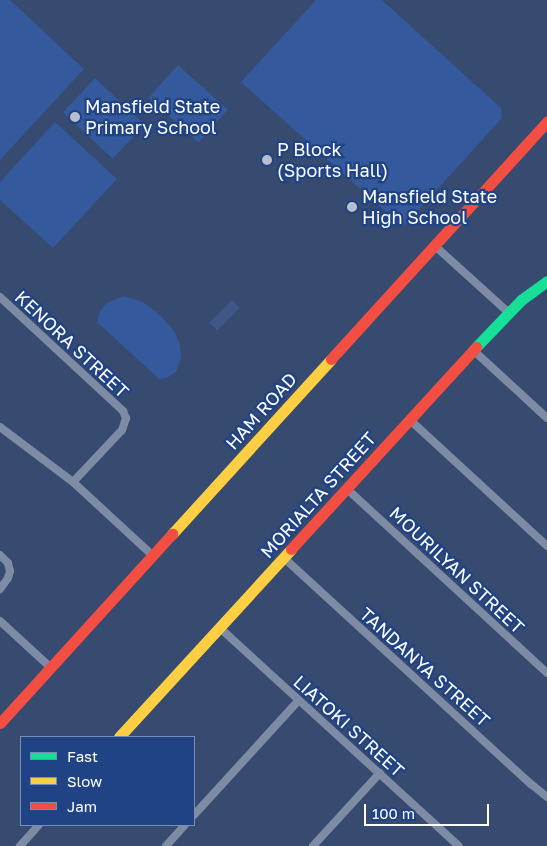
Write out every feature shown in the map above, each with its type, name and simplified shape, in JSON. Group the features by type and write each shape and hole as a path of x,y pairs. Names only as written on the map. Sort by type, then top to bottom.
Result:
{"street":[{"name":"HAM ROAD","path":"0,722 547,122"},
{"path":"434,246 508,312"},
{"name":"MORIALTA STREET","path":"120,736 508,312 545,285"},
{"name":"KENORA STREET","path":"0,298 123,412 126,418 122,430 73,482"},
{"path":"473,350 547,418"},
{"path":"410,420 547,546"},
{"path":"0,427 73,482 152,556"},
{"name":"MOURILYAN STREET","path":"347,489 547,673"},
{"path":"0,555 8,563 10,572 0,589"},
{"name":"TANDANYA STREET","path":"284,558 547,797"},
{"path":"0,621 50,667"},
{"name":"LIATOKI STREET","path":"220,628 459,846"},
{"path":"195,815 298,701"},
{"path":"313,846 380,773"},
{"path":"20,846 38,826"},
{"path":"166,846 184,826"}],"shaded area":[{"path":"0,0 10,0 84,69 0,160"},
{"path":"316,0 382,0 501,108 502,118 403,227 241,82"},
{"path":"178,65 228,110 198,143 149,98"},
{"path":"95,78 145,124 113,159 63,112"},
{"path":"55,122 117,179 53,248 0,200 0,182"},
{"path":"124,296 143,302 161,316 174,331 180,345 181,358 176,372 167,378 159,379 97,322 100,311 107,303"},
{"path":"232,300 240,308 217,330 209,323"}],"traffic: fast":[{"path":"476,347 521,300 547,281"}],"traffic: slow":[{"path":"172,534 331,359"},
{"path":"120,736 291,549"}],"traffic: jam":[{"path":"331,359 547,122"},
{"path":"291,549 476,347"},
{"path":"0,723 172,534"}],"place":[{"name":"Mansfield State Primary School","path":"75,117"},
{"name":"P Block (Sports Hall)","path":"267,160"},
{"name":"Mansfield State High School","path":"352,207"}]}
